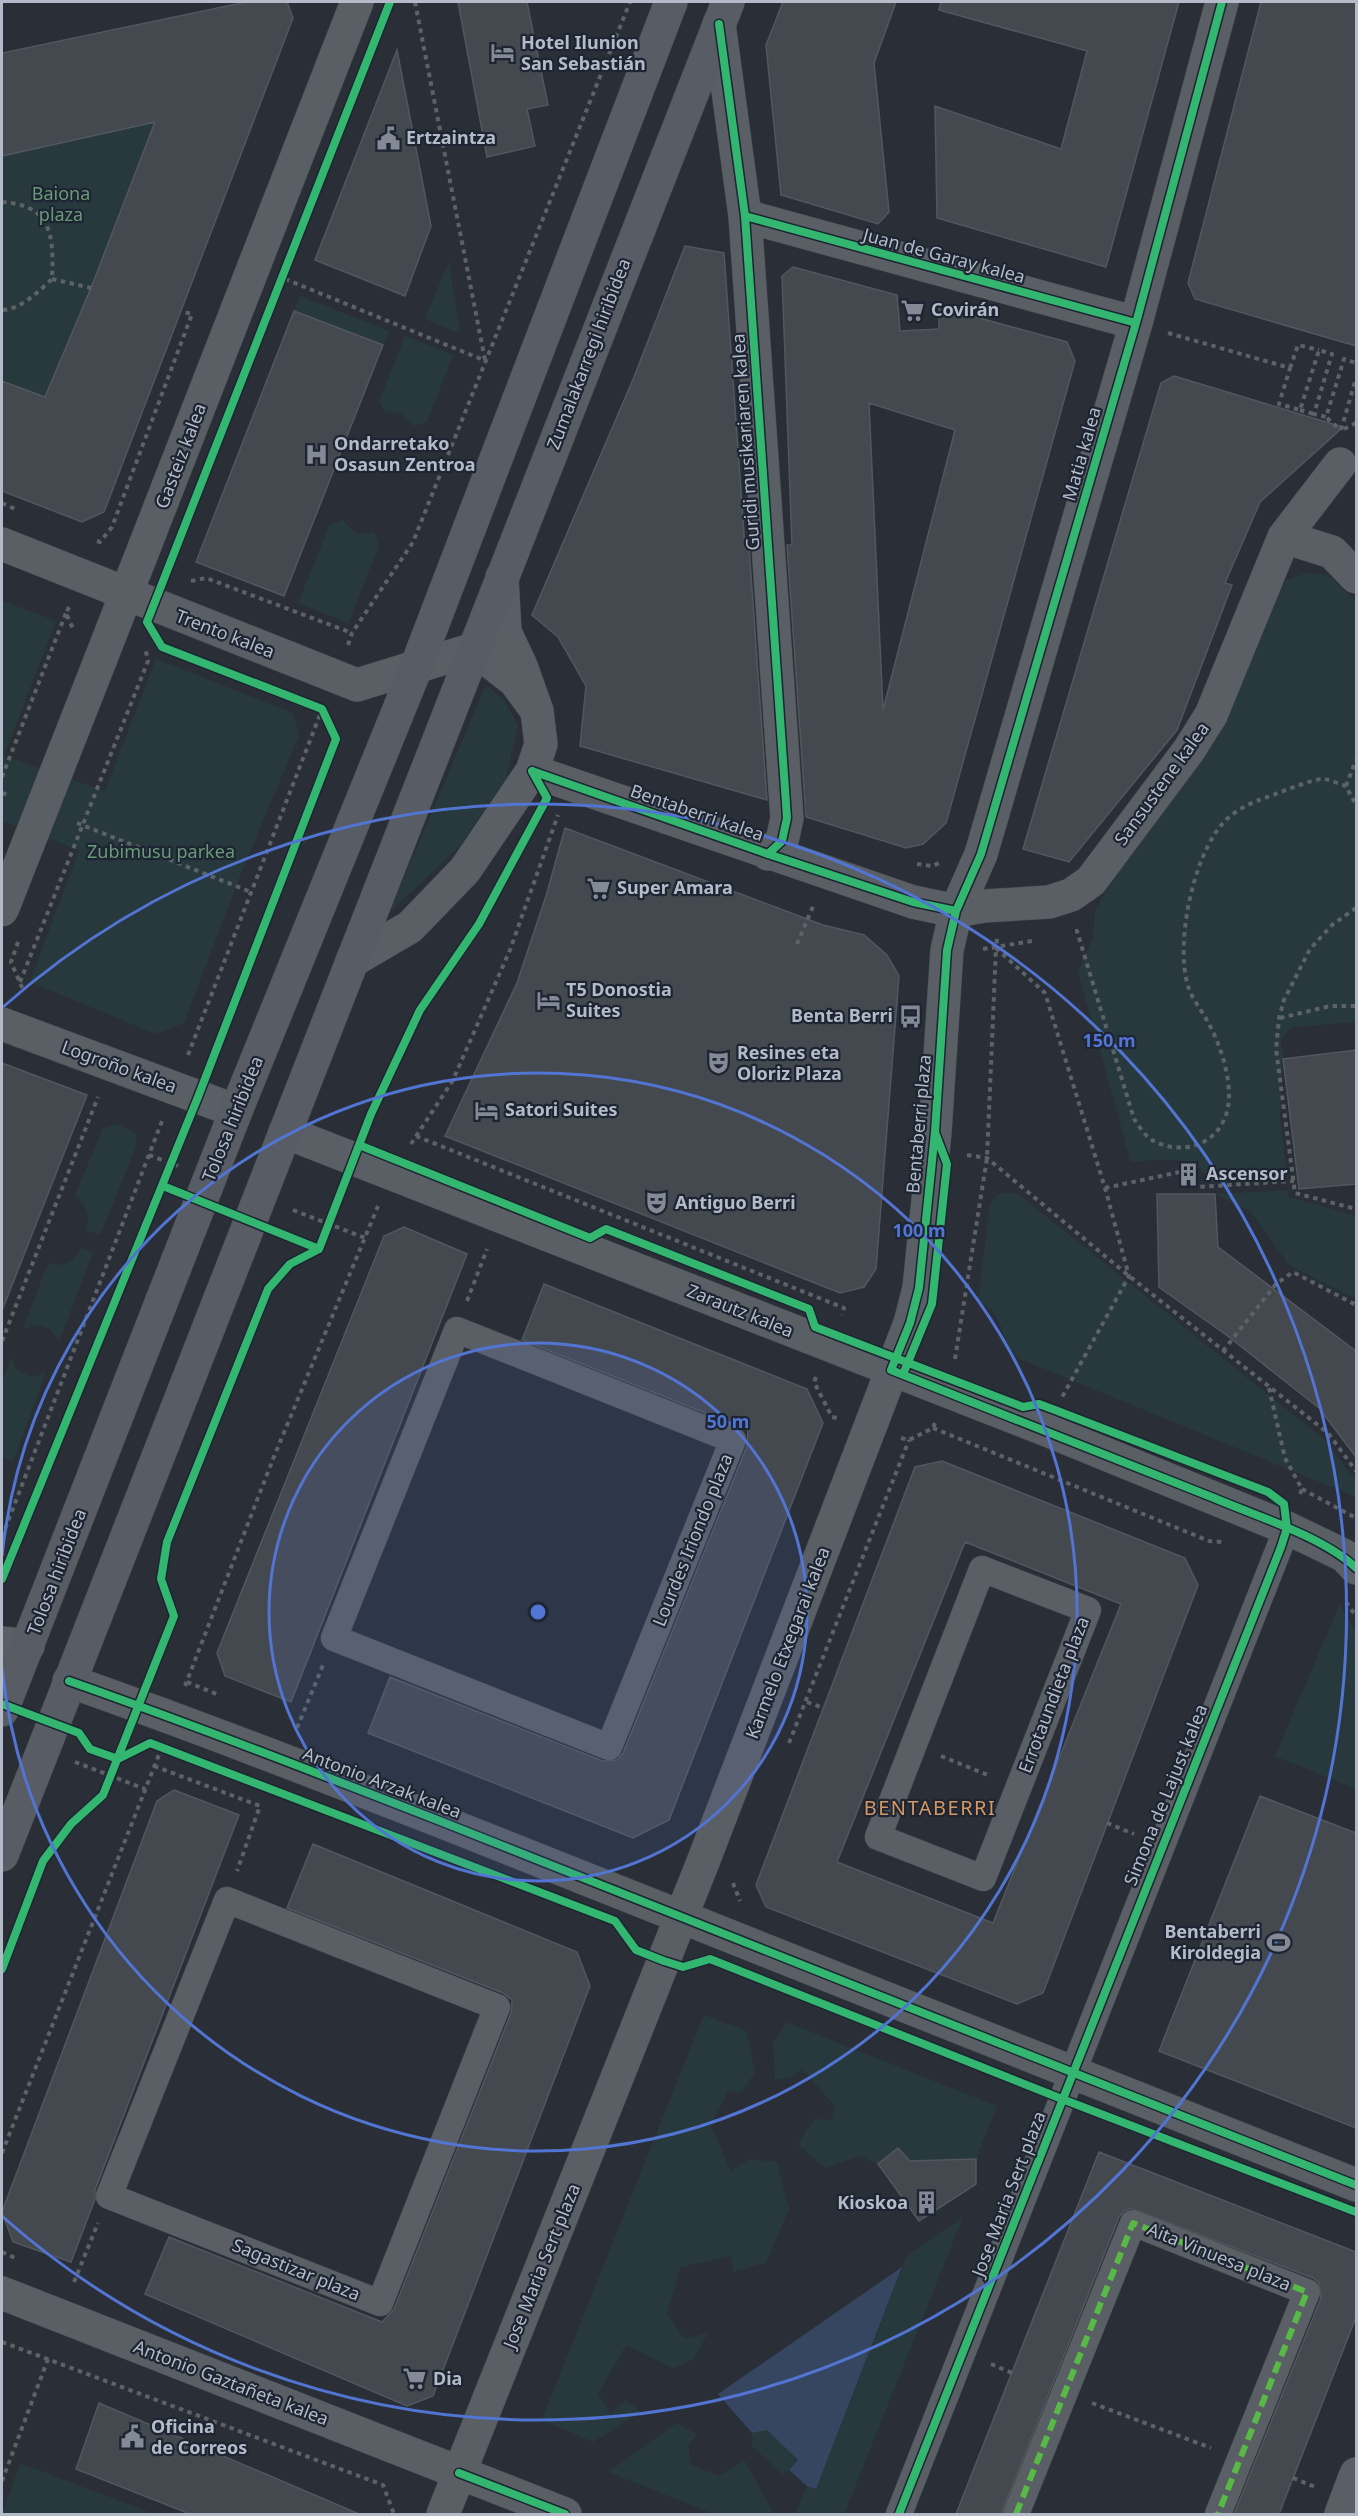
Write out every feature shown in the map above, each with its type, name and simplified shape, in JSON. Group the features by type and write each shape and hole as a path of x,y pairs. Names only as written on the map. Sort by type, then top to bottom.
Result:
{"main road":[{"path":"417,664 671,2"},
{"name":"Zumalakarregi hiribidea","path":"352,961 453,708 723,13"},
{"name":"Tolosa hiribidea","path":"2,1710 15,1645 236,1111 417,664"},
{"path":"2,1855 352,961"}],"street":[{"name":"Gasteiz kalea","path":"2,910 357,2"},
{"name":"Matia kalea","path":"956,911 981,854 1136,323 1222,2"},
{"name":"Guridi musikariaren kalea","path":"723,13 746,216 787,818 782,841 768,854"},
{"name":"Juan de Garay kalea","path":"746,216 1136,323"},
{"name":"Sansustene kalea","path":"956,911 1049,902 1071,895 1091,881 1189,750 1211,715 1284,537 1340,464"},
{"path":"1284,537 1332,552 1356,577"},
{"name":"Trento kalea","path":"2,544 357,685 417,664 474,649"},
{"path":"352,961 410,927 465,870 532,771 541,744 537,711 521,666 504,632 502,577"},
{"path":"474,649 515,681 537,711"},
{"name":"Bentaberri kalea","path":"532,771 913,902 956,911"},
{"name":"Bentaberri plaza","path":"891,1370 910,1323 919,1288 935,1132 947,950 956,911"},
{"name":"Logroño kalea","path":"2,1024 236,1111"},
{"name":"Zarautz kalea","path":"285,1132 947,1391 1284,1537 1345,1556 1356,1568"},
{"path":"334,1638 457,1330"},
{"name":"Lourdes Iriondo plaza","path":"334,1638 609,1748 733,1440 457,1330"},
{"name":"Karmelo Etxegarai kalea","path":"682,1915 891,1370"},
{"name":"Simona de Lajust kalea","path":"1072,2074 1284,1537"},
{"name":"Errotaundieta plaza","path":"982,1569 1088,1611 1018,1787 983,1878 878,1837 982,1569"},
{"name":"Antonio Arzak kalea","path":"69,1682 163,1737 682,1915"},
{"path":"109,2196 227,1900"},
{"name":"Sagastizar plaza","path":"109,2196 380,2303 497,2007 227,1900"},
{"path":"682,1915 1072,2074 1356,2185"},
{"name":"Jose Maria Sert plaza","path":"443,2514 682,1915"},
{"name":"Jose Maria Sert plaza","path":"899,2514 1072,2074"},
{"name":"Aita Vinuesa plaza","path":"1016,2514 1133,2223 1307,2292 1218,2514"},
{"name":"Antonio Gaztañeta kalea","path":"2,2293 459,2473"},
{"path":"459,2473 565,2514"},
{"path":"1341,2514 1356,2474"}],"path":[{"path":"415,2 486,361"},
{"path":"322,709 352,633 413,542 630,2"},
{"path":"2,202 21,203 44,218 54,247 52,279 31,297 7,310 2,310"},
{"path":"278,288 286,266"},
{"path":"282,278 486,361"},
{"path":"52,279 91,288"},
{"path":"89,538 100,542 112,527 192,314 183,312"},
{"path":"1136,323 1290,368"},
{"path":"1314,414 1332,354 1298,345 1279,404 1314,414 1326,417 1341,431"},
{"path":"1300,410 1319,350"},
{"path":"1326,417 1344,359 1356,363"},
{"path":"1341,431 1356,378"},
{"path":"1341,431 1356,423"},
{"path":"2,503 24,512"},
{"path":"184,582 206,578 352,633"},
{"path":"2,777 66,613"},
{"path":"20,982 148,661 145,647"},
{"path":"311,705 322,709 327,719"},
{"path":"1346,786 1356,760"},
{"path":"1065,933 1077,931 1134,1119 1151,1139 1181,1150 1204,1143 1222,1124 1229,1098 1224,1064 1214,1037 1188,987 1184,951 1189,904 1203,854 1225,821 1253,802 1323,779 1346,786 1356,805"},
{"path":"2,793 8,795"},
{"path":"2,2153 273,1459 392,1173 453,1080 510,950 558,815"},
{"path":"77,823 251,892"},
{"path":"908,861 933,866 947,859"},
{"path":"797,944 814,904"},
{"path":"947,1391 952,1380 987,1158 996,948 1004,905"},
{"path":"1356,908 1332,925 1310,949 1284,1000 1279,1018 1276,1049 1295,1193 1356,1209"},
{"path":"996,948 1042,938"},
{"path":"996,948 1045,993 1105,1188 1129,1276 1055,1410"},
{"path":"10,962 24,992"},
{"path":"1279,1018 1330,1006 1356,1006"},
{"path":"2,1341 98,1096"},
{"path":"935,1132 947,1164"},
{"path":"170,1167 176,1152"},
{"path":"149,1155 170,1167 188,1169"},
{"path":"987,1158 1129,1276 1328,1433 1356,1472"},
{"path":"1105,1188 1189,1170 1197,1187 1294,1181"},
{"path":"291,1209 365,1238"},
{"path":"326,1232 333,1213"},
{"path":"457,1330 488,1245"},
{"path":"1223,1351 1276,1284 1293,1272 1356,1305"},
{"path":"1269,1387 1285,1458 1302,1489 1356,1518"},
{"path":"933,1428 1209,1541 1284,1537 1302,1489"},
{"path":"286,1724 297,1729 334,1638"},
{"path":"187,1682 220,1696"},
{"path":"807,1702 823,1708"},
{"path":"163,1737 172,1751"},
{"path":"913,1745 1018,1787"},
{"path":"69,1760 145,1790"},
{"path":"154,1766 260,1806 227,1900"},
{"path":"107,1786 115,1768"},
{"path":"64,2278 75,2283 109,2196"},
{"path":"2,2252 22,2261"},
{"path":"2,2342 383,2485 394,2514"},
{"path":"2,2481 48,2359"},
{"path":"1065,2392 1240,2459"}],"green space":[{"name":"Baiona plaza","path":"155,122 91,288 45,397 2,381 2,156"},
{"path":"449,261 460,334 425,319"},
{"path":"300,296 389,331 383,345 294,311"},
{"path":"405,336 453,355 427,422 413,426 402,414 386,413 379,401"},
{"path":"343,520 357,534 374,533 379,546 348,623 298,603 329,526"},
{"path":"1306,573 1328,575 1356,601 1356,1022 1293,1027 1281,1039 1283,1059 1280,1117 1288,1178 1213,1183 1196,1167 1176,1160 1131,1162 1078,972 1093,937 1095,910 1112,881 1198,766 1220,727 1271,600 1286,581"},
{"name":"Zubimusu parkea","path":"2,601 56,621 4,756 105,791 156,659 293,713 299,735 236,886 184,1023 156,1034 30,982 79,850 2,821"},
{"path":"486,685 504,700 518,725 506,778 459,847 389,913"},
{"path":"116,1124 136,1133 136,1147 100,1235 86,1230 88,1219 86,1211 75,1195 103,1128"},
{"path":"1288,1190 1289,1197 1356,1216 1356,1299 1289,1265 1250,1211 1215,1194"},
{"path":"1000,1193 1017,1193 1325,1440 1356,1481 1356,1497 1018,1358 1005,1344 1002,1328 993,1311 978,1301 990,1203"},
{"path":"81,1248 93,1252 59,1342 52,1331 39,1324 23,1329 48,1263 59,1265 72,1261"},
{"path":"11,1358 18,1371 32,1377 46,1372 13,1462 2,1457 2,1382"},
{"path":"1340,1604 1356,1632 1356,1789 1275,1756"},
{"path":"704,2015 746,2031 755,2073 741,2092 728,2091 711,2126 731,2171 751,2159 777,2162 789,2209 766,2263 733,2272 731,2256 681,2267 667,2313 684,2339 708,2333 693,2360 672,2368 626,2345 598,2394 611,2413 626,2400 641,2412 593,2442 542,2420"},
{"path":"786,2022 997,2106 976,2159 910,2161 898,2148 878,2164 860,2156 825,2168 798,2144 814,2119 833,2120 834,2105 802,2069 791,2078 775,2079 773,2044"},
{"path":"963,2217 844,2514 795,2514 807,2486 816,2489 907,2256"},
{"path":"677,2423 697,2434 688,2446 691,2465 719,2476 744,2460 774,2514 714,2514 608,2472"},
{"path":"767,2430 798,2461 783,2475 752,2446 752,2433"},
{"path":"20,2463 154,2514 2,2514"}],"water":[{"path":"902,2267 816,2489 807,2486 789,2470 798,2460 767,2430 752,2433 718,2394"}],"building":[{"path":"246,2 287,2 293,18 104,512 82,522 2,491 2,381 45,397 91,288 155,122 2,156 2,53"},
{"name":"Hotel Ilunion San Sebastián","path":"458,2 527,2 548,105 527,109 535,146 487,157"},
{"path":"783,2 896,2 874,63 889,212 878,224 781,195 766,45"},
{"path":"941,2 1179,2 1106,267 937,218 935,106 1061,149 1087,51 939,10"},
{"path":"1261,2 1356,2 1356,346 1195,299 1188,283"},
{"name":"Ertzaintza","path":"397,50 431,226 405,296 315,260"},
{"path":"685,246 724,253 745,548 749,547 767,800 580,746 586,686 558,637 532,615 634,377"},
{"path":"793,267 897,295 900,331 939,329 939,307 1067,342 1075,361 946,823 923,844 906,848 806,817 787,545 792,545 782,276","holes":["869,403 955,430 883,710"]},
{"path":"294,311 383,345 284,596 196,562"},
{"path":"1174,376 1343,427 1260,502 1225,583 1232,585 1177,730 1069,862 1023,849 1161,383"},
{"path":"565,828 823,925 864,935 887,955 899,976 876,1269 864,1287 840,1293 445,1136 517,983 546,896"},
{"path":"1356,1050 1356,1184 1299,1189 1283,1059"},
{"path":"2,1063 87,1095 3,1308 2,1308"},
{"path":"1157,1194 1215,1194 1218,1247 1356,1351 1356,1457 1319,1408 1229,1337 1159,1287"},
{"path":"404,1227 467,1254 291,1702 225,1676 217,1653 384,1236"},
{"path":"544,1284 807,1389 823,1423 669,1820 633,1838 368,1733 390,1677 603,1761 617,1760 623,1753 747,1446 748,1430 522,1340"},
{"path":"942,1461 1185,1558 1198,1585 1043,1993 1017,2004 766,1907 756,1885 915,1467","holes":["965,1542 1121,1604 993,1923 837,1862"]},
{"path":"174,1790 239,1815 95,2190 95,2199 71,2262 13,2242 2,2212 157,1801"},
{"name":"Bentaberri Kiroldegia","path":"1260,1796 1356,1833 1356,2128 1159,2051"},
{"path":"313,1844 577,1952 590,1986 433,2396 407,2406 145,2294 169,2237 382,2322 394,2309 511,2013 512,2000 503,1993 287,1908"},
{"name":"Kioskoa","path":"898,2148 910,2161 976,2159 976,2184 919,2221 878,2164"},
{"path":"1099,2152 1356,2252 1356,2317 1279,2514 1234,2514 1321,2298 1319,2283 1313,2278 1131,2208 1119,2217 1001,2514 956,2514"},
{"path":"99,2403 359,2514 190,2514 76,2469"}],"marked path":[{"path":"1016,2514 1133,2223 1307,2292 1218,2514"}],"cycle path":[{"path":"2,1579 198,1097 336,739 322,709 162,647 147,622 390,2"},
{"path":"1222,2 1136,323 981,854 956,911 947,950 935,1132 919,1288 910,1323 891,1370 1289,1528 1326,1547 1356,1568"},
{"path":"719,24 745,216 787,818 782,841 768,854"},
{"path":"745,216 1136,323"},
{"path":"532,771 913,902 956,911"},
{"path":"2,1969 43,1861 71,1824 103,1795 174,1616 161,1579 167,1542 268,1289 290,1264 319,1249 371,1114 420,1010 479,924 547,798 532,771"},
{"path":"904,1372 932,1304 947,1164 936,1135"},
{"path":"359,1145 590,1238 606,1229 809,1309 815,1327 1023,1407 1039,1404 1055,1410 1268,1492 1284,1504 1287,1528 1281,1547 899,2514"},
{"path":"163,1186 319,1249"},
{"path":"69,1681 555,1866 1356,2185"},
{"path":"2,1704 79,1733 90,1749 118,1759 150,1743 615,1921 636,1950 664,1961 683,1967 710,1959 1062,2099 1356,2212"},
{"path":"459,2473 565,2514"}],"place":[{"name":"Hotel Ilunion San Sebastián","path":"503,53"},
{"name":"Ertzaintza","path":"388,138"},
{"name":"Covirán","path":"913,310"},
{"name":"Ondarretako Osasun Zentroa","path":"316,454"},
{"name":"Super Amara","path":"599,888"},
{"name":"T5 Donostia Suites","path":"548,1000"},
{"name":"Benta Berri","path":"911,1016"},
{"name":"Resines eta Oloriz Plaza","path":"719,1063"},
{"name":"Satori Suites","path":"487,1110"},
{"name":"Ascensor","path":"1188,1174"},
{"name":"Antiguo Berri","path":"657,1203"},
{"name":"Bentaberri Kiroldegia","path":"1279,1942"},
{"name":"Kioskoa","path":"926,2203"},
{"name":"Dia","path":"415,2379"},
{"name":"Oficina de Correos","path":"133,2437"}],"district":[{"name":"BENTABERRI","path":"930,1808"}]}
